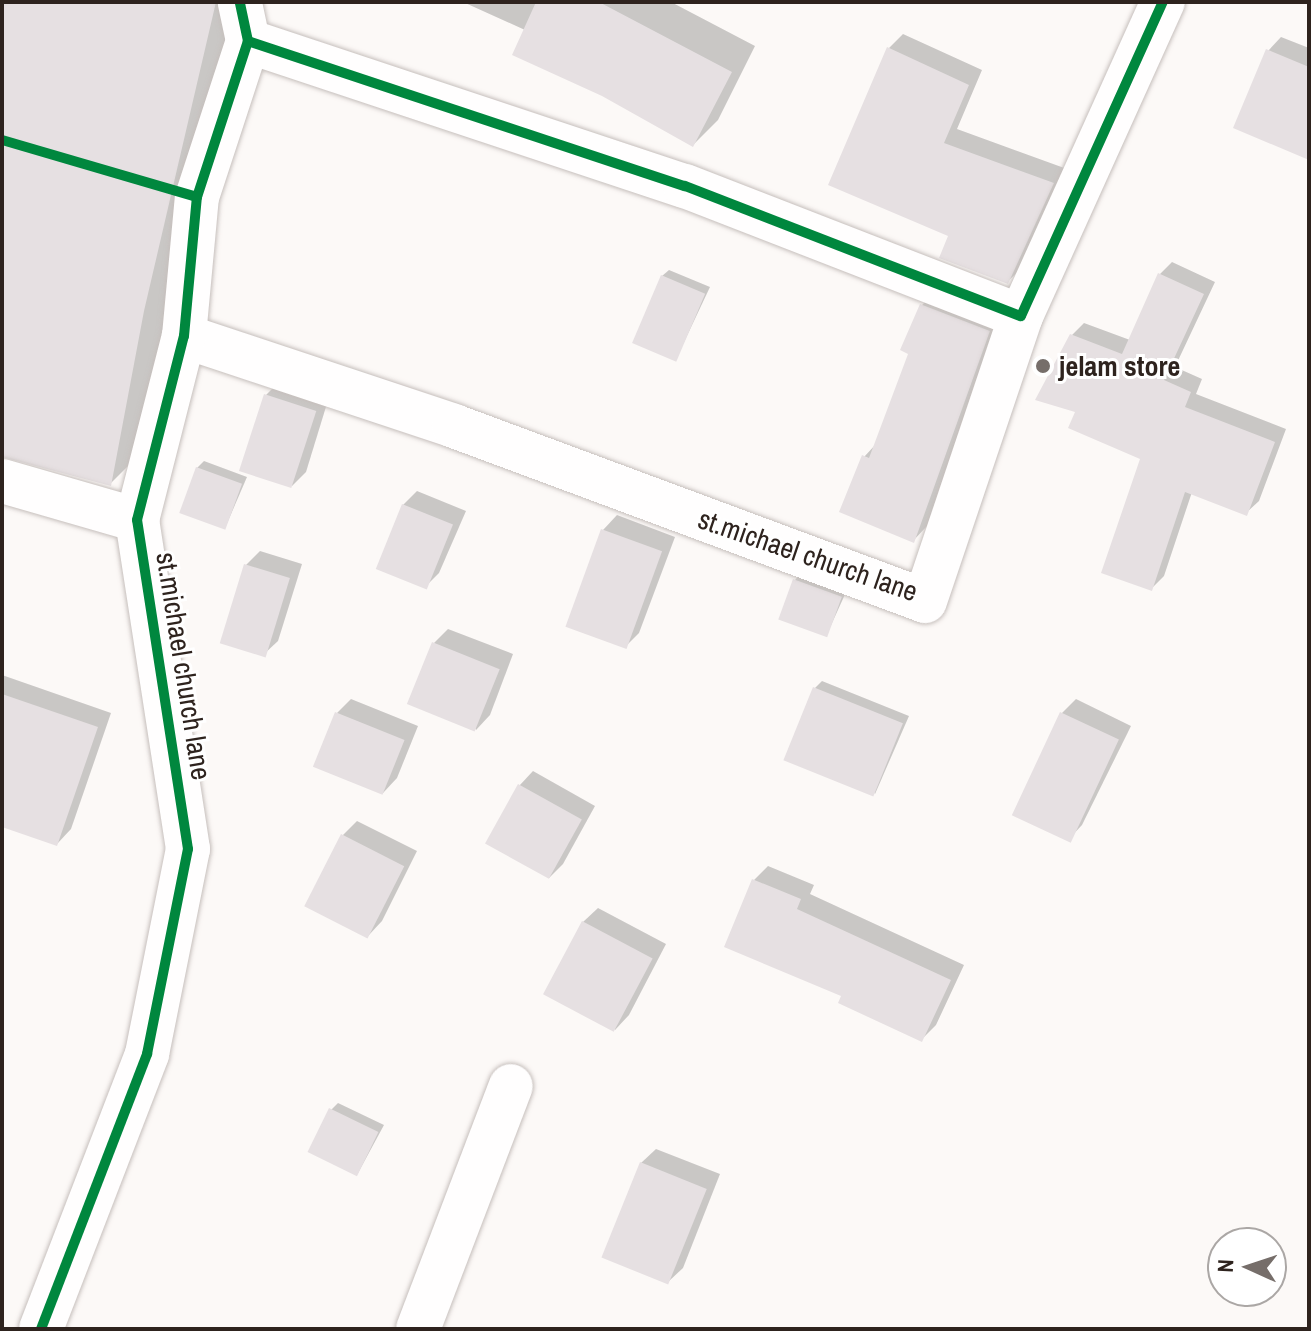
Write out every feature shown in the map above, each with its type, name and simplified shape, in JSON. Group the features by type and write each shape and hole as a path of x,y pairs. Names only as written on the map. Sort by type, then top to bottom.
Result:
{"street":[{"path":"244,22 685,186 1021,316 1163,2"},
{"name":"st.michael church lane","path":"41,1329 147,1054 188,849 137,520 184,336 197,197 244,22"},
{"name":"st.michael church lane","path":"184,336 454,426 925,601 1021,316"},
{"name":"st.michael church lane","path":"2,481 137,520"},
{"path":"418,1329 511,1086"}],"building":[{"path":"2,2 216,2 144,311 111,486 2,457"},
{"path":"536,2 599,2 732,72 693,147 602,96 512,55"},
{"path":"887,47 969,85 944,143 1054,183 1008,284 939,258 948,236 828,185"},
{"path":"1266,49 1309,67 1309,160 1233,128"},
{"path":"1158,273 1204,294 1164,380 1191,392 1185,407 1275,442 1247,516 1185,492 1152,591 1101,573 1140,459 1068,428 1075,412 1035,400 1070,334 1122,354"},
{"path":"661,275 705,294 676,362 632,343"},
{"path":"920,304 990,331 914,543 839,512 862,455 869,458 908,354 900,350"},
{"path":"264,394 316,411 291,488 239,471"},
{"path":"196,467 242,484 225,530 179,513"},
{"path":"402,504 453,525 427,590 376,569"},
{"path":"601,529 662,551 627,649 565,627"},
{"path":"244,564 290,578 266,657 220,643"},
{"path":"793,579 842,597 827,637 778,619"},
{"path":"432,642 500,669 475,731 407,704"},
{"path":"813,687 903,723 873,797 783,760"},
{"path":"2,694 98,727 57,846 2,827"},
{"path":"335,712 405,740 382,795 313,767"},
{"path":"1060,712 1119,739 1071,843 1012,815"},
{"path":"518,784 582,819 549,879 485,843"},
{"path":"341,834 404,866 367,938 304,906"},
{"path":"752,879 801,899 797,909 951,980 922,1042 838,1003 841,996 724,947"},
{"path":"582,921 653,959 614,1032 543,994"},
{"path":"329,1108 378,1132 357,1176 308,1152"},
{"path":"640,1162 707,1189 668,1284 601,1257"}],"cycle path":[{"path":"41,1329 147,1054 188,849 137,520 184,336 197,197 248,41 240,2"},
{"path":"248,41 685,186 1021,316 1163,2"},
{"path":"2,140 197,197"}],"place":[{"name":"jelam store","path":"1043,366"}]}
